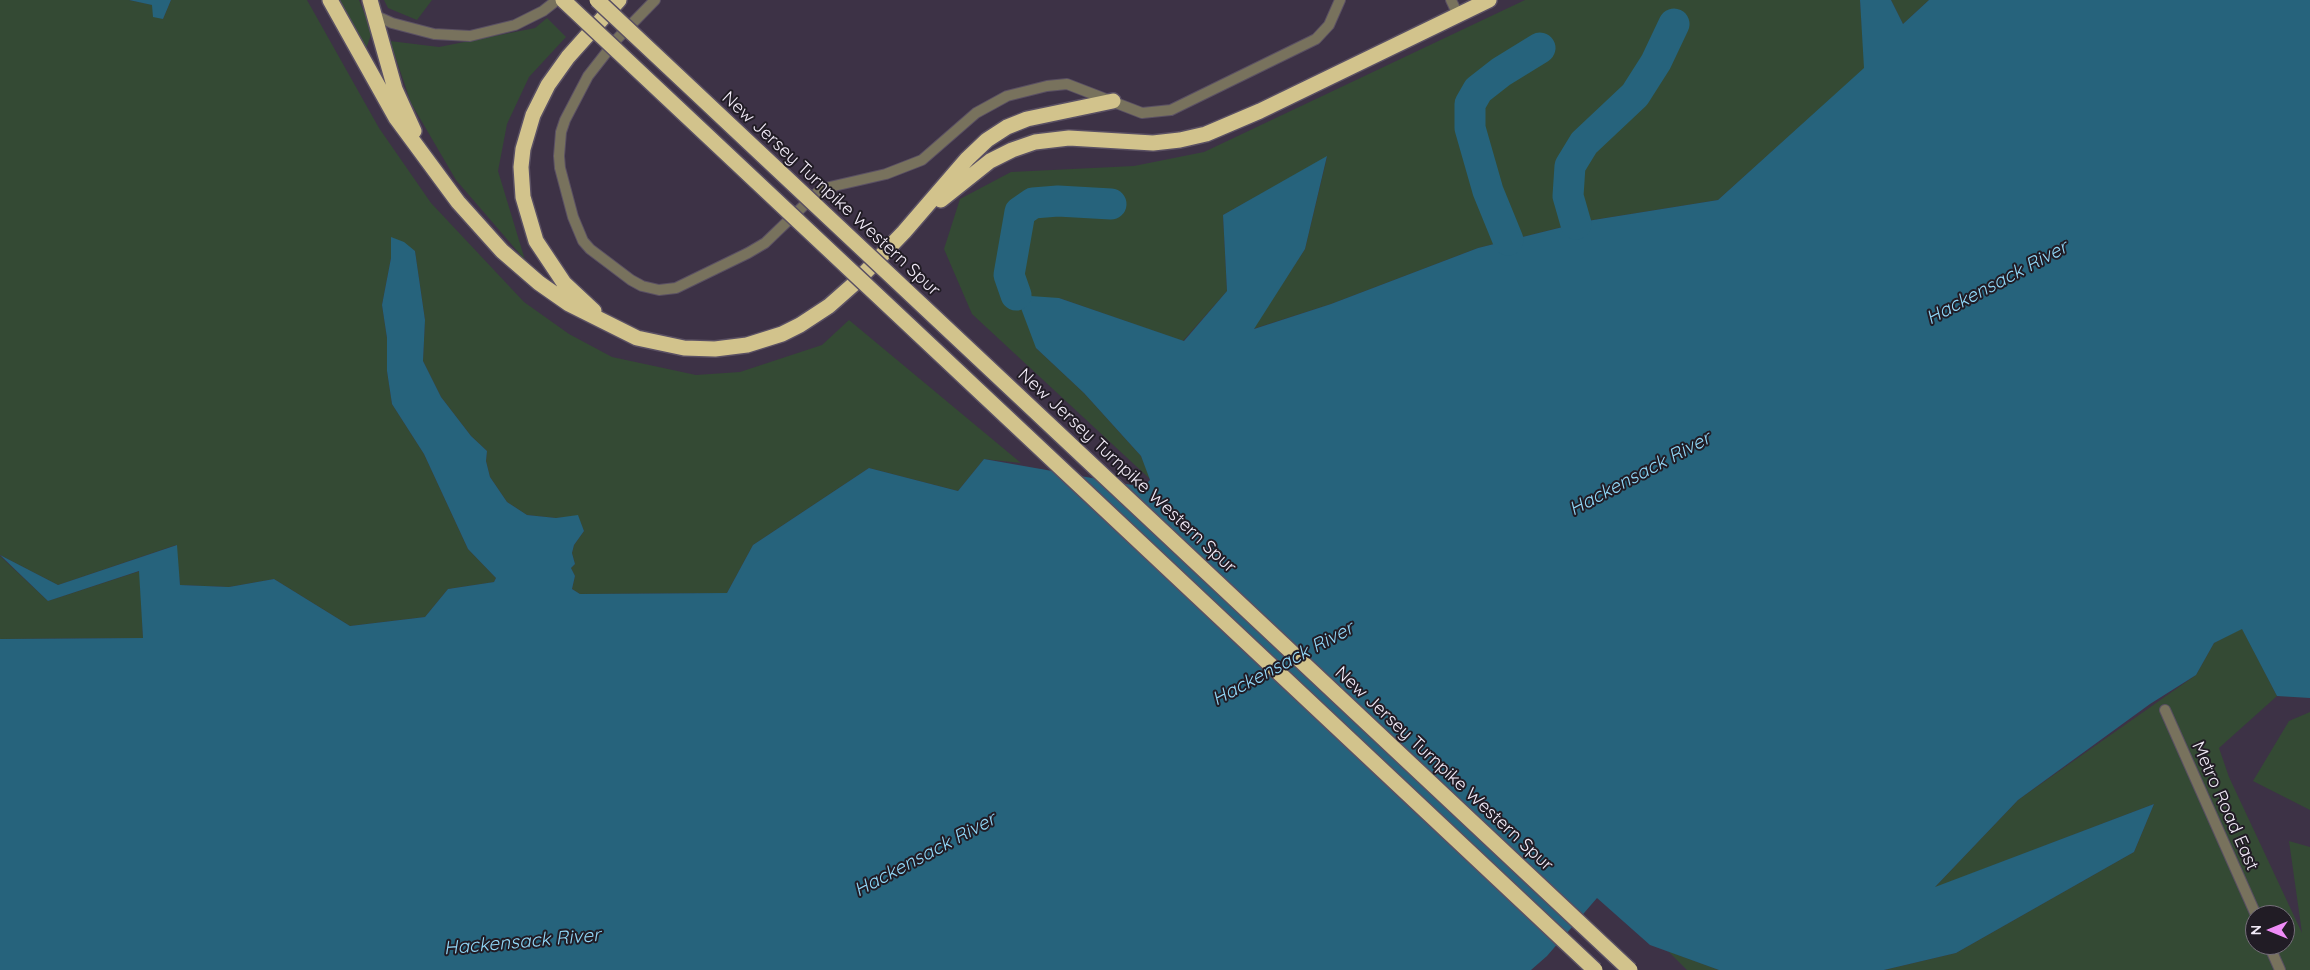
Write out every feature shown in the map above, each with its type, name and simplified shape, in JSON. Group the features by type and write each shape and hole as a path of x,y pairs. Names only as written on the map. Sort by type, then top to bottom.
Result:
{"highway":[{"path":"330,0 396,118 479,227 520,267 569,304 637,338 684,348 731,348 765,340 800,325 829,306 855,283 904,232 967,159 997,133 1007,127 1037,116 1059,114 1113,101"},
{"path":"563,0 1595,970"},
{"name":"New Jersey Turnpike Western Spur","path":"597,0 1630,970"},
{"path":"606,322 564,283 536,241 522,197 521,167 530,123 548,85 568,57 619,0"},
{"path":"904,232 966,178 1012,150 1035,142 1058,138 1152,143 1180,140 1206,134 1260,111 1489,0"},
{"path":"372,7 394,89 435,170"}],"lane":[{"path":"372,7 392,23 434,34 470,36 515,25 543,11 557,0"},
{"path":"656,0 616,39 588,76 565,120 561,132 559,156 560,168 572,217 583,241 590,249 631,280 651,289 659,290 676,288 765,243 821,189 886,174 922,160 976,113 1007,96 1047,86 1067,84 1142,113 1161,112 1183,105 1316,39 1329,25 1340,0"},
{"path":"1450,0 1458,15"},
{"name":"Metro Road East","path":"2165,710 2252,905"},
{"path":"2273,955 2280,970"}],"green space":[{"path":"0,0 129,0 153,5 163,19 171,0 307,0 379,128 431,203 524,302 569,334 612,357 696,375 740,372 822,345 849,320 1021,463 984,459 958,491 869,468 753,545 727,593 580,594 572,589 575,576 571,568 575,564 572,553 574,545 584,531 578,516 556,518 527,515 507,502 490,477 486,461 487,451 471,436 441,397 423,361 425,320 415,251 391,237 391,258 382,305 387,338 387,371 392,404 424,454 468,549 496,578 494,582 448,589 425,617 350,626 274,579 229,587 180,585 176,545 58,585 0,555"},
{"path":"338,0 359,0 372,32 366,49"},
{"path":"384,0 432,0 417,20 388,8"},
{"path":"1525,0 1860,0 1865,68 1718,200 1587,221 1478,248 1331,304 1253,329 1305,249 1327,157 1223,215 1227,291 1183,341 1059,298 1036,348 1084,393 1141,456 1151,480 972,314 944,249 960,199 1011,172 1134,166 1204,152"},
{"path":"1891,0 1929,0 1903,24"},
{"path":"547,18 566,37 529,77 507,124 498,171 525,260 456,180 411,103 390,41 439,47 535,28"},
{"path":"0,556 48,601 140,571 143,638 0,639"},
{"path":"2242,628 2277,696 2219,748 2229,777 2289,905 2245,905 2245,955 2295,955 2295,918 2302,933 2289,841 2310,847 2310,970 1884,970 1956,953 2134,852 2154,804 1934,888 2018,800 2196,675 2214,643"},
{"path":"2310,712 2310,810 2253,781 2289,721"},
{"path":"1668,951 1719,970 1687,970"}],"water":[{"path":"129,0 171,0 163,19 153,17 152,5"},
{"name":"Hackensack River","path":"1860,0 1891,0 1903,24 1929,0 2310,0 2310,698 2277,696 2242,629 2214,643 2196,675 2150,704 2018,800 1935,887 2154,804 2134,852 1956,953 1884,970 1719,970 1650,945 1597,898 1547,956 1531,970 0,970 0,639 143,638 139,571 48,601 0,555 58,585 177,545 180,585 229,587 274,579 350,626 425,617 448,589 494,582 496,578 468,549 424,454 392,404 387,371 387,338 382,305 391,258 391,237 404,242 415,251 425,320 423,361 441,397 471,436 487,451 486,461 490,477 507,502 527,515 556,518 578,515 584,531 574,545 572,553 575,564 571,568 575,576 572,589 580,594 727,593 753,545 869,468 958,491 984,459 1143,487 1150,480 1141,456 1084,393 1036,348 1016,295 1059,298 1184,341 1227,291 1223,215 1327,156 1305,249 1254,329 1331,304 1478,248 1587,221 1718,200 1864,68"}],"waterway":[{"path":"1576,224 1568,196 1570,166 1584,143 1635,95 1656,62 1674,24"},
{"path":"1508,240 1488,191 1470,128 1470,104 1478,90 1501,72 1540,48"},
{"path":"1016,295 1009,275 1020,212 1033,203 1058,201 1111,204"}]}
